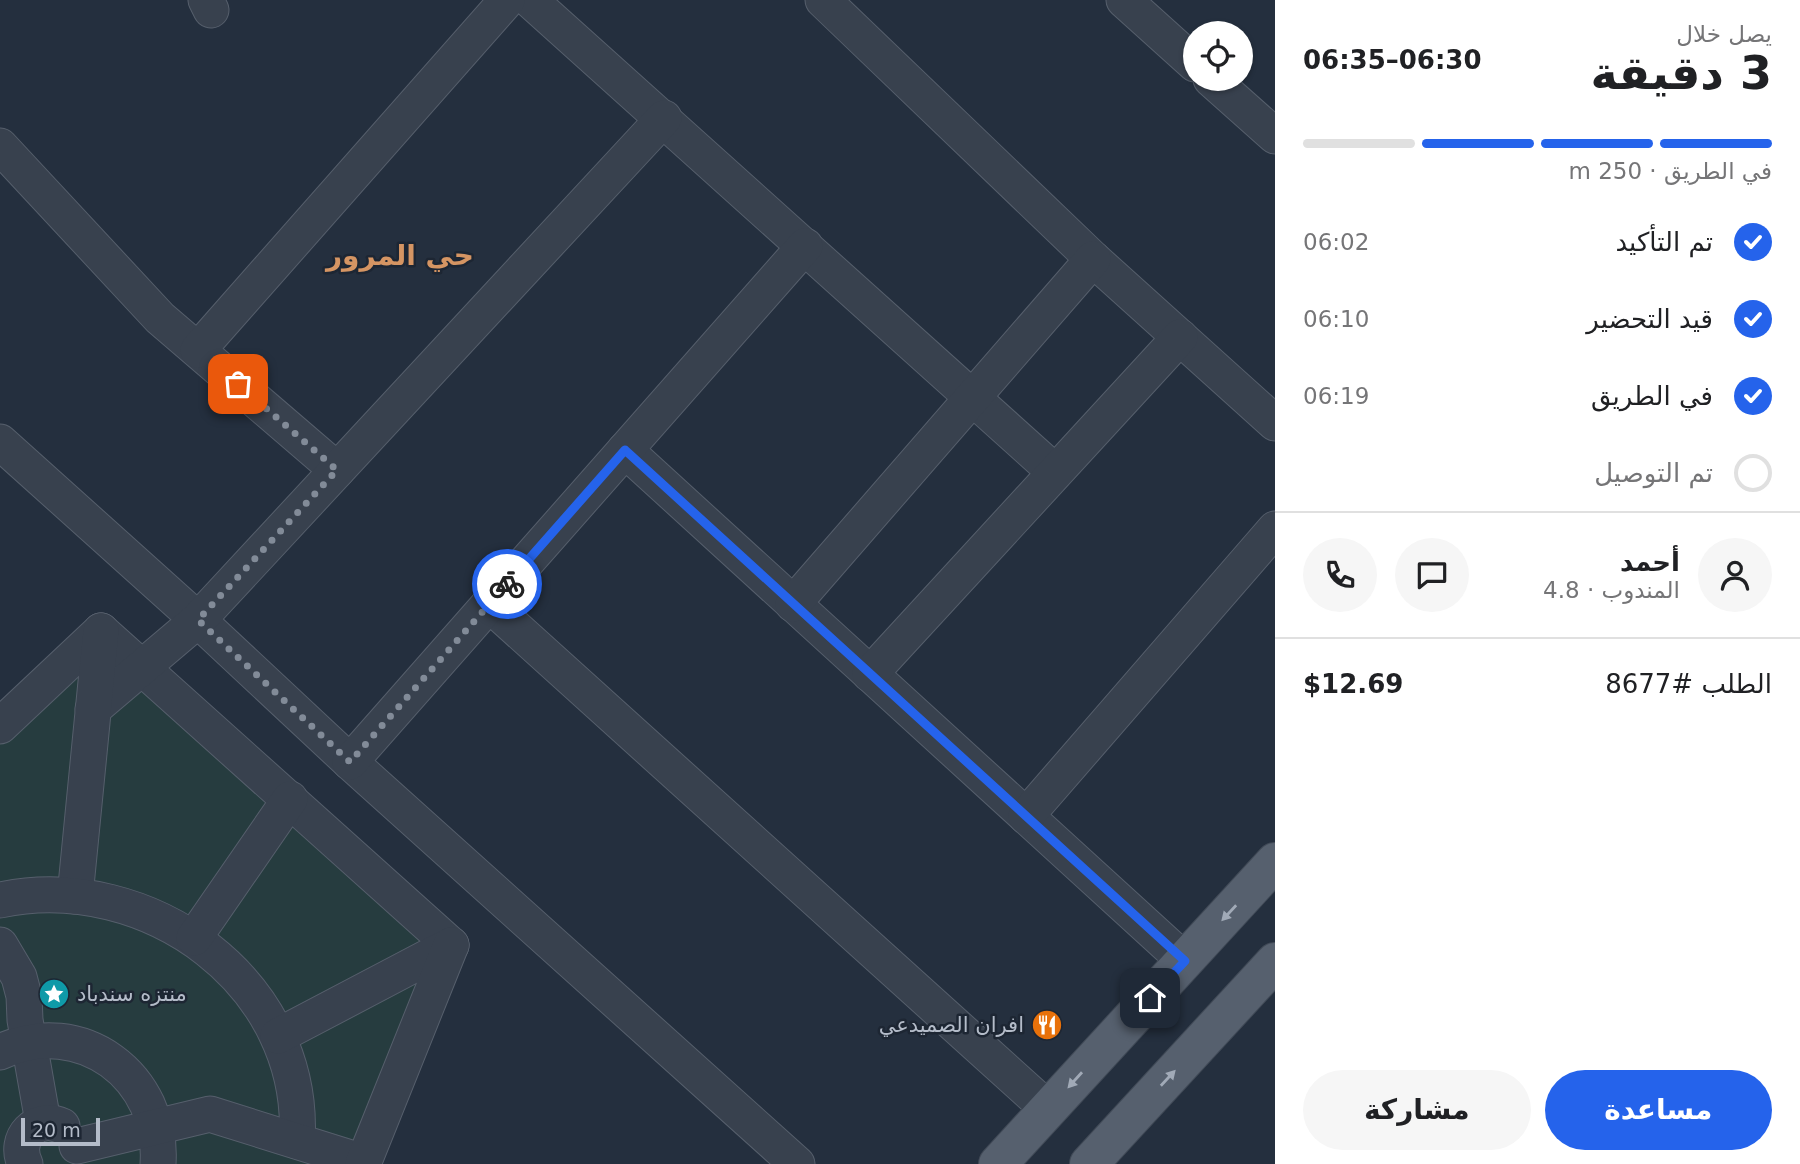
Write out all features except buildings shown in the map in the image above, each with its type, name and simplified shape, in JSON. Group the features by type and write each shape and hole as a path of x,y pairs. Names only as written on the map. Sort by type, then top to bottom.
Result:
{"main road":[{"path":"998,1164 1275,862"},
{"path":"1089,1164 1275,961"}],"street":[{"path":"198,350 507,0"},
{"path":"530,0 1055,472"},
{"path":"823,0 1093,259 1275,423"},
{"path":"1124,0 1183,53"},
{"path":"1224,91 1275,136"},
{"path":"93,709 198,620 664,118"},
{"path":"0,146 160,318 337,470"},
{"path":"350,762 805,246"},
{"path":"793,604 1093,259"},
{"path":"870,674 1180,337"},
{"path":"0,442 198,620 350,762 797,1164"},
{"path":"625,450 1185,961"},
{"path":"1026,816 1275,529"},
{"path":"489,604 1048,1110"},
{"path":"101,631 451,945"},
{"path":"75,896 101,631"},
{"path":"0,726 101,631"},
{"path":"194,938 290,799"},
{"path":"0,900 21,896 75,896 113,903 159,918 194,938 243,983 278,1036 289,1067 297,1106 297,1141"},
{"path":"0,945 19,977 24,996 14,1047 43,1122"},
{"path":"278,1036 451,945"},
{"path":"16,1160 25,1135 32,1126 43,1122 54,1122 73,1135 75,1155 210,1114 363,1163 451,945"},
{"path":"14,1047 50,1040 71,1043 92,1049 127,1073 150,1108 157,1128 158,1164"}],"green space":[{"path":"103,625 458,944 372,1164 0,1164 0,721"}],"way so far":[{"path":"238,384 337,470 198,620 350,762 507,584"}],"place":[{"name":"منتزه سندباد","path":"54,994"},
{"name":"افران الصميدعي","path":"1047,1025"}],"district":[{"name":"حي المرور","path":"400,255"}],"route":[{"path":"507,584 625,450 1185,961 1150,998"}]}
